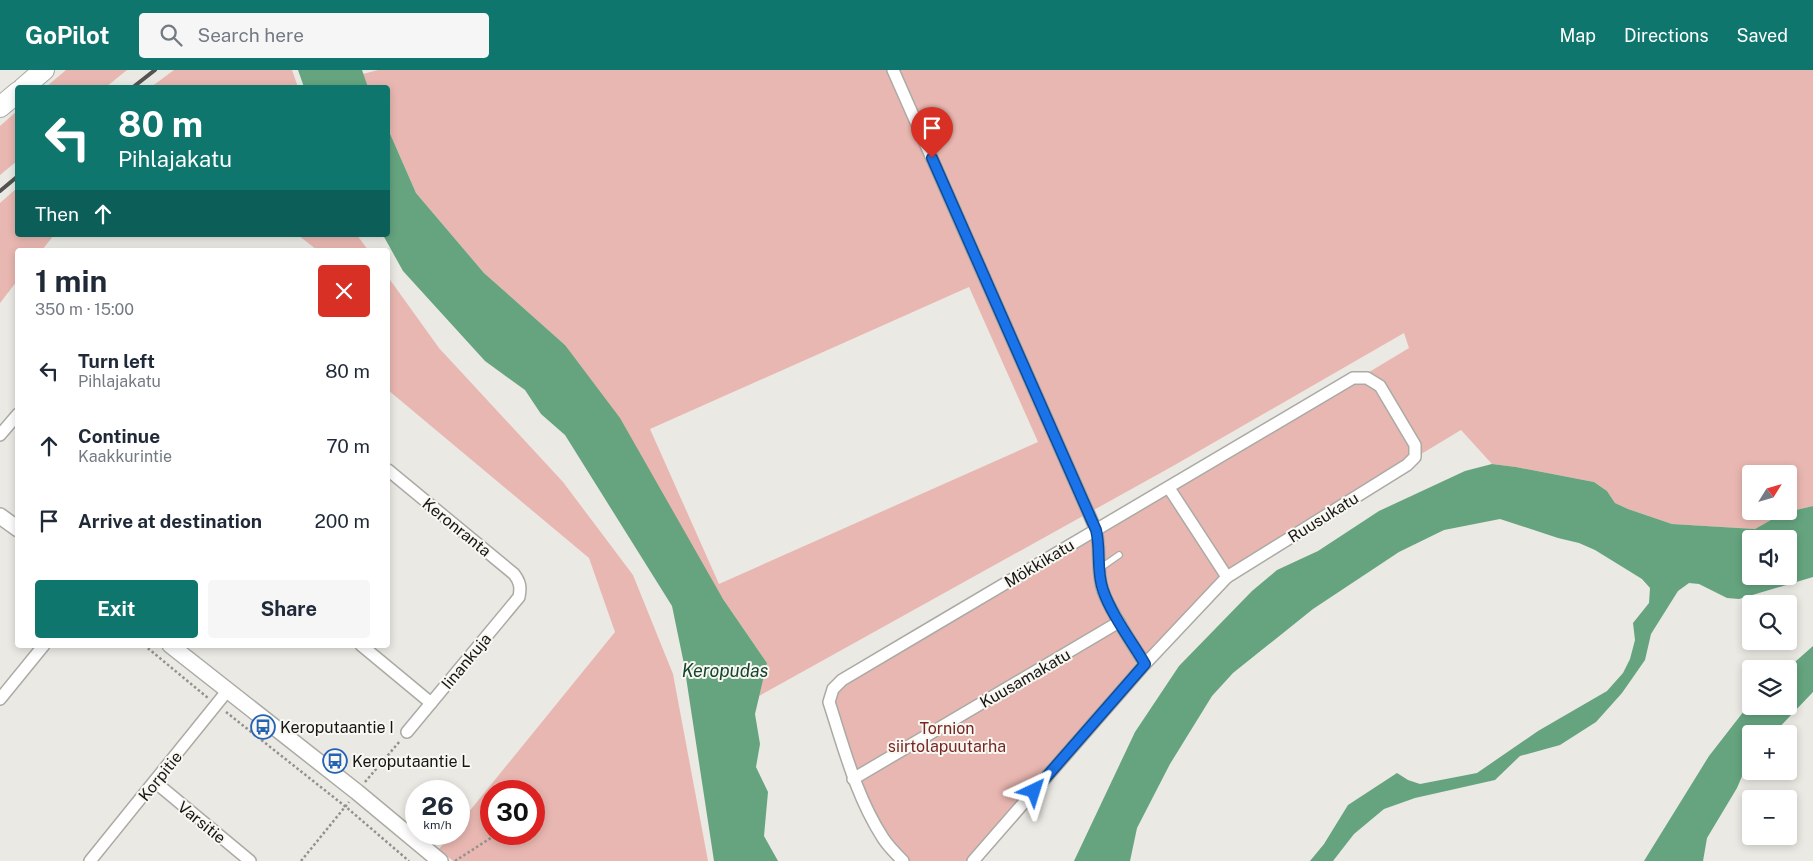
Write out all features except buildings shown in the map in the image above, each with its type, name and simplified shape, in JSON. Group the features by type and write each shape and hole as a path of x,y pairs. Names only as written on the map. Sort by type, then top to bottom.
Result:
{"highway":[{"path":"26,85 44,70"},
{"path":"0,107 15,94"}],"street":[{"path":"893,70 1096,530 1099,541 1099,569 1103,590 1145,664"},
{"name":"Mökkikatu","path":"903,861 884,840 867,810 854,779 829,702 833,689 842,680 1354,378"},
{"name":"Ruusukatu","path":"1227,577 1407,465 1415,457 1415,445 1380,386 1367,378 1354,378"},
{"path":"0,435 15,418"},
{"name":"Keronranta","path":"390,472 514,574 521,588"},
{"path":"973,861 1145,664 1227,577 1169,488"},
{"path":"0,516 15,527"},
{"name":"Iinankuja","path":"407,732 519,597 521,588"},
{"name":"Kuusamakatu","path":"854,779 1120,622"},
{"path":"0,699 42,648"},
{"path":"174,648 357,792 440,861"},
{"path":"365,648 431,703"},
{"name":"Korpitie","path":"90,861 228,690"},
{"name":"Varsitie","path":"155,782 250,861"}],"lane":[{"path":"1099,569 1119,555"}],"path":[{"path":"148,648 346,807 409,861"},
{"path":"455,861 480,845"}],"green space":[{"path":"66,70 127,70 108,85 48,85"},
{"path":"174,70 292,70 297,85 154,85"},
{"name":"Tornion siirtolapuutarha","path":"378,70 1813,70 1813,506 1798,510 1798,465 1742,465 1742,520 1771,520 1755,529 1672,524 1615,503 1607,491 1594,482 1492,464 1461,430 1227,571 968,861 910,861 889,837 860,783 834,702 837,692 844,685 1104,532 1409,348 1404,333 1173,466 759,696 767,663 723,599 565,345 484,273 416,193 390,134 390,85 367,85 363,74","holes":["969,287 1038,442 719,584 650,429"]},
{"path":"15,113 15,163 0,175 0,126"},
{"path":"15,190 15,237 52,237 44,248 15,248 15,284 0,303 0,203"},
{"path":"301,237 358,237 367,248 314,248"},
{"path":"390,280 439,348 563,482 633,575 673,674 708,861 453,861 439,849 442,845 470,845 470,810 480,798 480,845 545,845 545,780 495,780 615,632 589,558 390,392"}],"water":[{"path":"298,70 362,70 367,85 303,85"},
{"name":"Keropudas","path":"390,134 416,193 484,273 565,345 620,418 723,599 767,663 755,714 760,744 756,767 768,792 764,836 778,861 714,861 684,664 672,606 565,435 541,414 525,390 485,361 403,271 384,237 390,237"},
{"path":"1492,464 1594,482 1607,491 1615,503 1672,524 1755,529 1771,520 1798,520 1798,510 1813,506 1813,577 1797,582 1797,530 1742,530 1742,585 1786,585 1752,595 1742,595 1742,598 1739,599 1727,598 1699,584 1689,583 1678,591 1651,634 1645,660 1622,693 1596,722 1560,745 1520,756 1495,780 1415,798 1384,809 1354,834 1333,861 1310,861 1324,844 1348,805 1397,773 1408,780 1420,784 1477,773 1538,731 1607,691 1623,673 1630,659 1635,640 1633,623 1649,603 1650,588 1642,579 1595,550 1579,543 1500,519 1444,530 1399,552 1313,609 1233,673 1212,696 1170,764 1137,828 1130,861 1074,861 1135,732 1179,666 1252,591 1277,570 1318,551 1379,511 1465,471"},
{"path":"1813,646 1813,692 1797,709 1797,660"},
{"path":"1742,714 1791,715 1782,725 1742,725 1742,776 1707,838 1703,861 1644,861 1709,756"}],"railway":[{"path":"136,85 155,70"},
{"path":"0,191 15,178"}],"place":[{"name":"Keroputaantie I","path":"263,727"},
{"name":"Keroputaantie L","path":"335,761"}],"route":[{"path":"932,158 1096,530 1099,541 1099,569 1103,590 1145,664 1034,791"}]}
